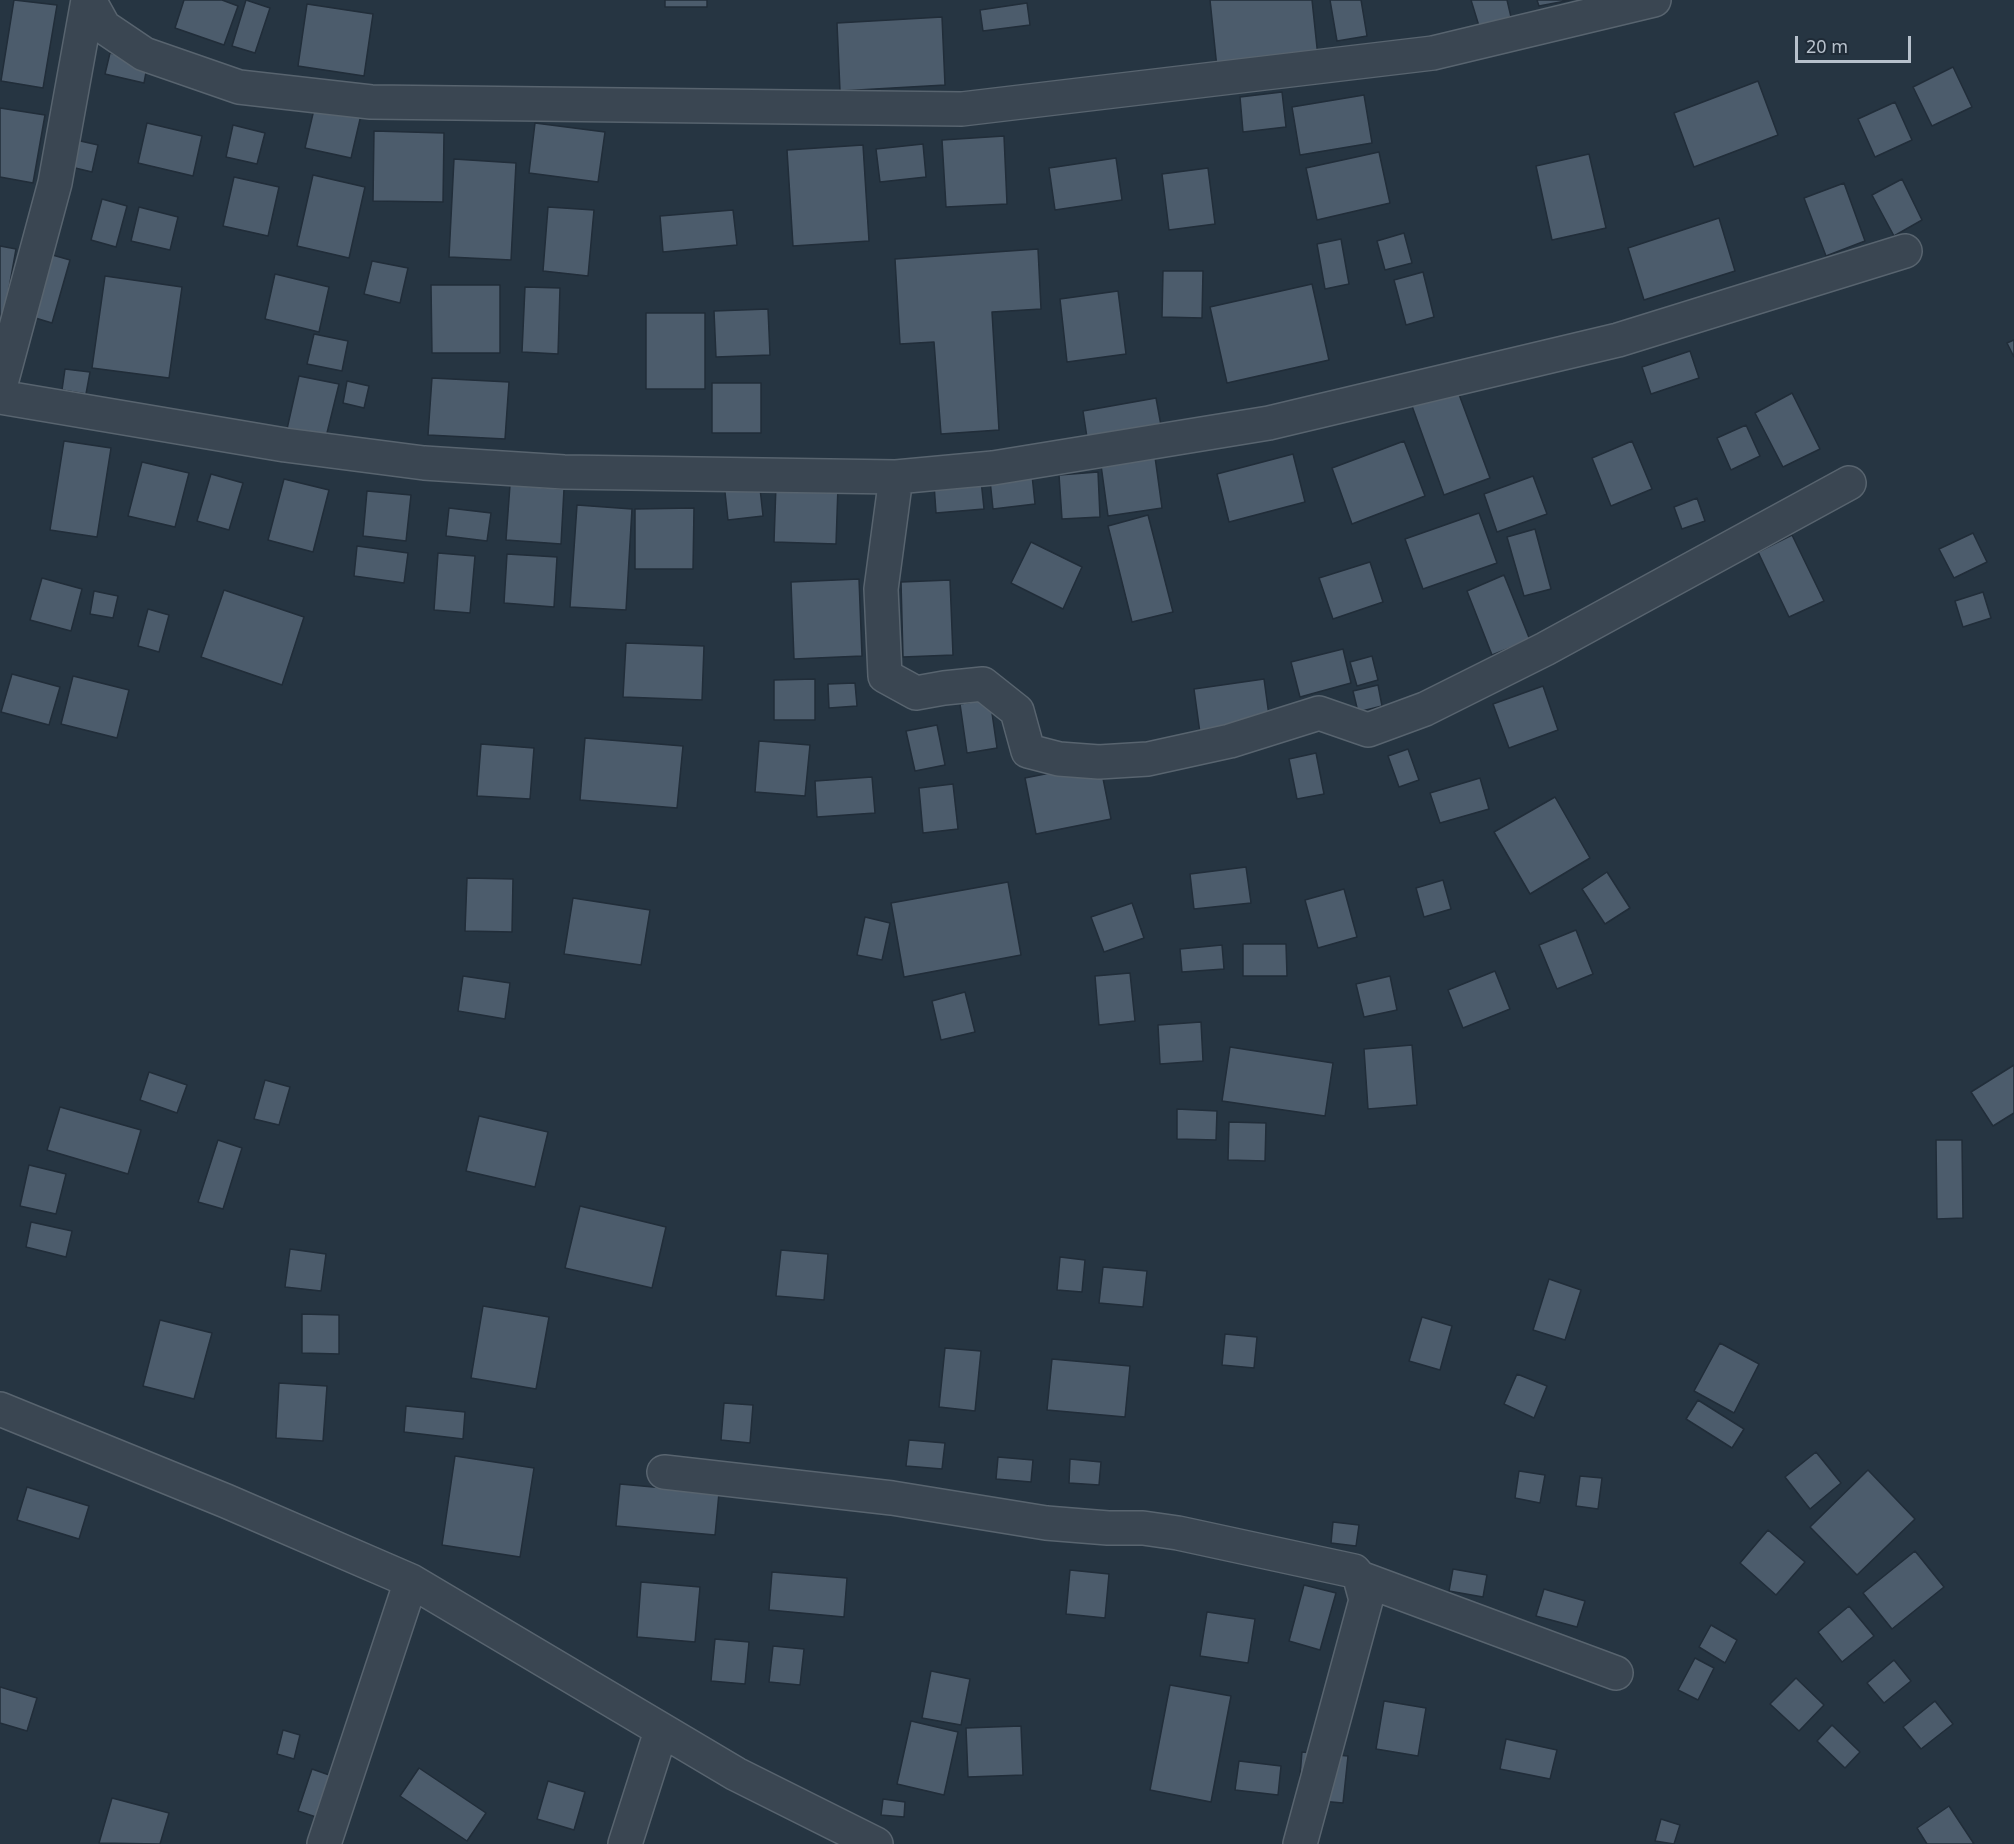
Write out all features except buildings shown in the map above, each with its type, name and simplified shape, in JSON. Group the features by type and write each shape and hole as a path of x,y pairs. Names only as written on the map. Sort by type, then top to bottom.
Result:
{"street":[{"path":"88,0 104,27 144,54 239,87 371,102 962,109 1433,53 1654,0"},
{"path":"0,387 55,183 88,0"},
{"path":"0,397 285,445 424,463 564,472 896,477 993,468 1269,423 1618,340 1905,250"},
{"path":"896,477 881,589 885,676 916,693 944,687 983,684 1017,711 1028,752 1059,759 1099,762 1148,759 1230,741 1319,713 1368,730 1416,712 1545,649 1849,483"},
{"path":"0,1409 226,1501 411,1581 660,1731 736,1774 876,1844"},
{"path":"664,1472 892,1498 1046,1523 1108,1528 1143,1527 1354,1571 1360,1578 1366,1600 1300,1844"},
{"path":"1360,1578 1616,1673"},
{"path":"324,1844 411,1581"},
{"path":"625,1844 660,1731"}]}
